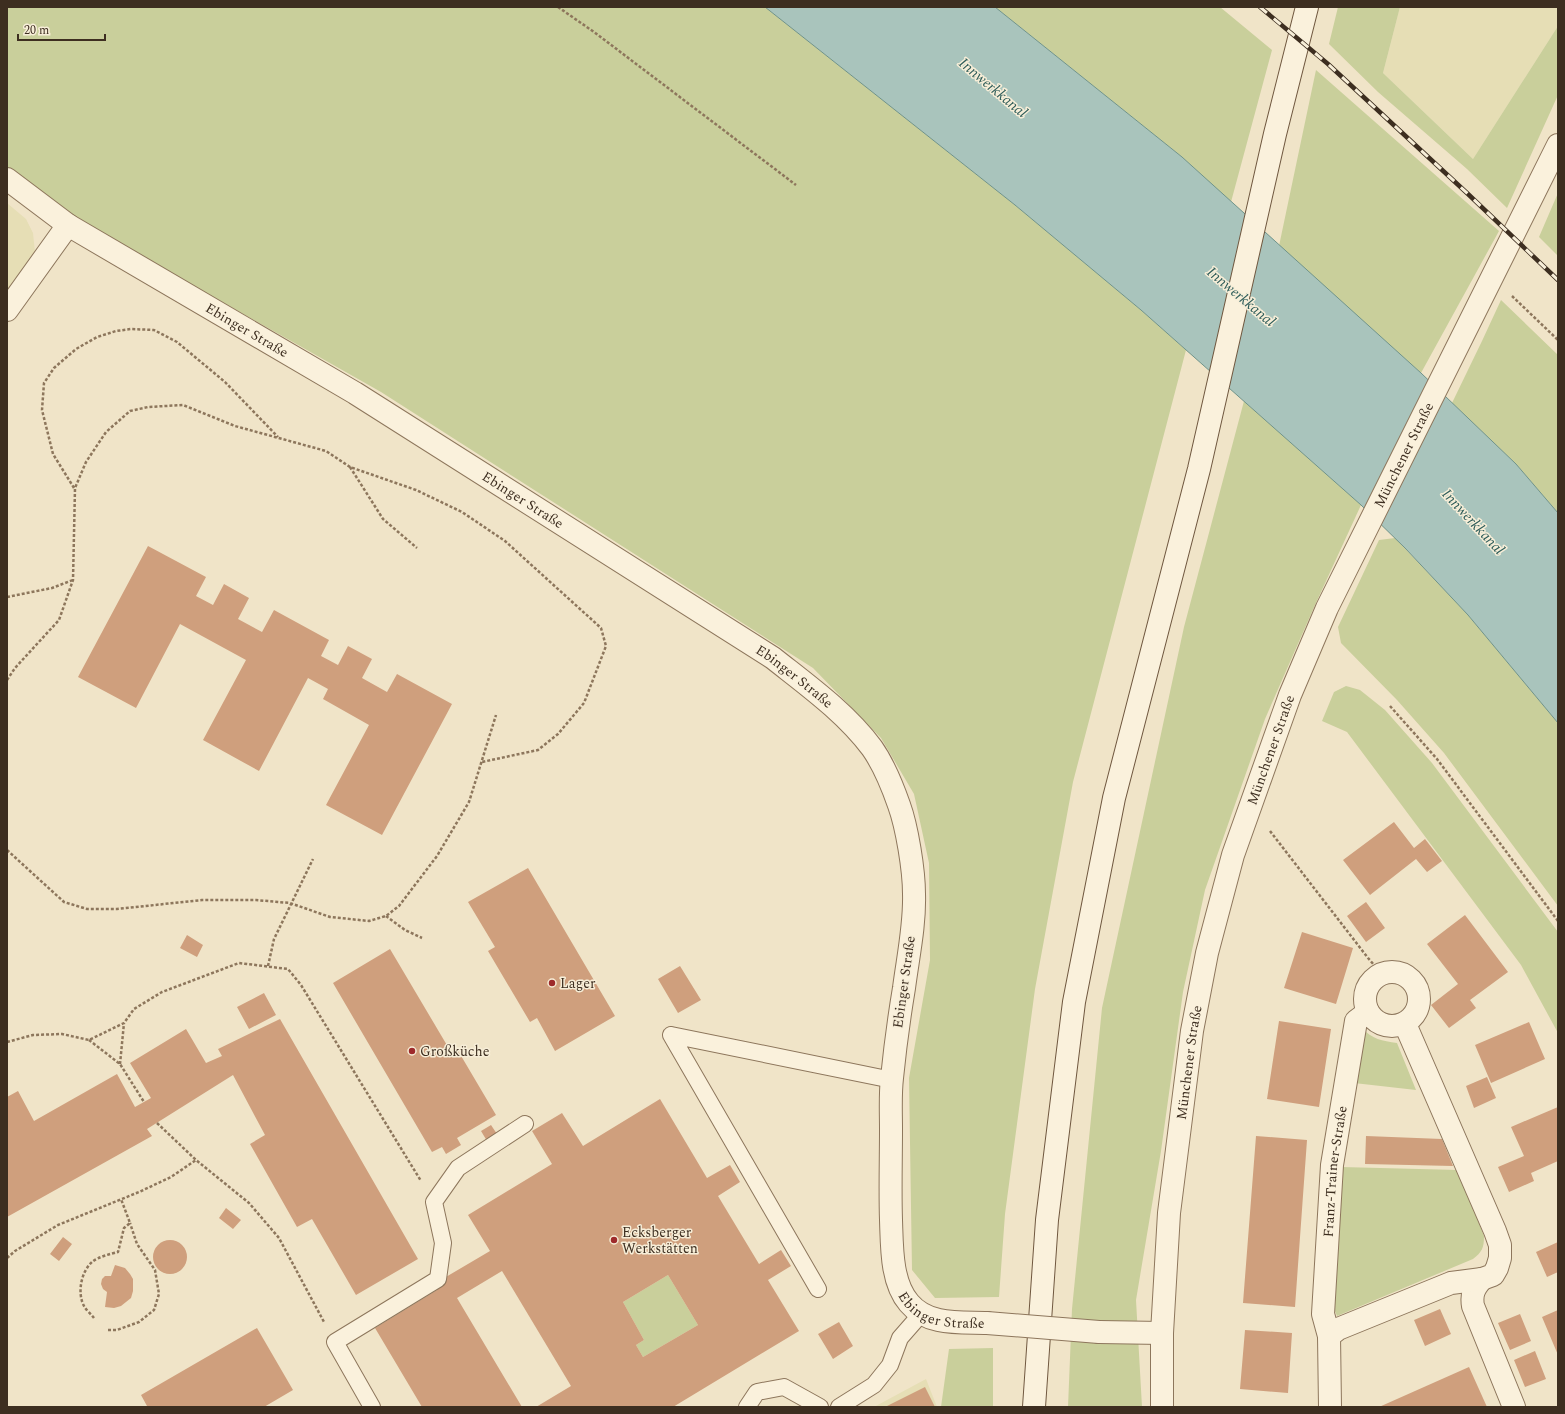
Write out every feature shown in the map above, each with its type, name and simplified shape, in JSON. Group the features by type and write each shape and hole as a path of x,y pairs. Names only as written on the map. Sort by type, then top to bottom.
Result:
{"street":[{"path":"1034,1407 1047,1220 1074,1002 1114,798 1199,469 1275,134 1307,7"},
{"name":"Münchener Straße","path":"1162,1407 1162,1333 1169,1213 1192,1031 1207,953 1233,855 1290,695 1327,608 1479,302 1493,278 1558,145"},
{"name":"Ebinger Straße","path":"7,179 68,225 355,393 772,658 815,691 849,722 872,748 889,777 900,807 910,858 914,894 910,945 892,1080 890,1195 893,1256 896,1275 902,1290 909,1303 921,1314 930,1318 949,1322 1099,1332 1162,1333"},
{"path":"7,310 68,225"},
{"path":"1391,971 1400,973 1408,977 1415,984 1419,992 1419,1006 1412,1018 1405,1024 1388,1026 1380,1024 1368,1012 1365,994 1374,978 1382,974 1391,971"},
{"name":"Franz-Trainer-Straße","path":"1330,1407 1329,1336 1323,1314 1332,1165 1356,1021 1368,1012"},
{"path":"1329,1336 1338,1329 1451,1283 1482,1279 1493,1275 1498,1268 1500,1245 1495,1231 1405,1024"},
{"path":"1482,1279 1472,1294 1472,1306 1514,1407"}],"lane":[{"path":"818,1289 671,1035 892,1080"},
{"path":"372,1407 335,1342 438,1279 443,1243 434,1202 458,1168 525,1124"},
{"path":"839,1407 874,1384 890,1365 900,1338 921,1314"},
{"path":"747,1407 757,1392 784,1387 820,1407"}],"path":[{"path":"558,7 594,32 796,185"},
{"path":"1493,278 1558,340"},
{"path":"75,488 53,454 42,410 44,383 54,368 76,349 97,337 116,331 131,329 154,330 177,342 225,382 279,438"},
{"path":"7,680 15,668 59,620 73,580 75,488 86,462 106,432 130,411 148,407 183,405 235,426 326,451 350,467 416,490 462,512 505,542 601,628 606,646 584,703 558,734 538,750 482,762"},
{"path":"350,467 383,519 417,548"},
{"path":"7,597 52,588 73,580"},
{"path":"1390,706 1437,759 1558,921"},
{"path":"7,850 64,902 87,909 117,909 202,900 256,900 290,903 330,917 369,922 386,916 400,906 437,856 469,802 496,716"},
{"path":"1267,827 1382,974"},
{"path":"268,966 274,939 312,859"},
{"path":"386,916 405,930 422,938"},
{"path":"89,1040 124,1023 134,1009 162,992 239,963 288,969 301,985 434,1202"},
{"path":"120,1064 124,1023"},
{"path":"7,1042 33,1035 55,1034 62,1034 89,1040 120,1064 144,1102"},
{"path":"157,1123 196,1160 249,1203 279,1238 335,1342"},
{"path":"7,1258 15,1251 58,1225 86,1215 171,1177 196,1160"},
{"path":"108,1330 117,1330 139,1322 154,1310 159,1294 155,1270 137,1244 121,1199"},
{"path":"94,1318 84,1306 80,1292 84,1275 92,1262 118,1252 124,1228 130,1223"}],"shaded area":[{"path":"1400,7 1558,7 1558,26 1473,159 1383,73"},
{"path":"7,203 26,219 33,233 35,252 7,291"},
{"path":"926,1379 937,1407 874,1407"}],"green space":[{"path":"7,7 765,7 1015,205 1141,310 1186,350 1073,782 1035,989 1005,1214 999,1297 935,1298 912,1270 909,1078 930,960 929,863 914,794 881,738 813,668 381,392 86,225 7,168"},
{"path":"995,7 1220,7 1272,50 1231,202 1182,157"},
{"path":"1338,7 1400,7 1383,73 1473,159 1558,26 1558,95 1507,208 1467,169 1378,92 1329,44"},
{"path":"1316,70 1499,231 1421,373 1279,246"},
{"path":"1558,193 1558,256 1539,237"},
{"path":"1501,300 1558,355 1558,513 1516,464 1452,403"},
{"path":"1244,401 1361,505 1265,719 1205,890 1183,992 1161,1151 1136,1300 1142,1407 1068,1407 1072,1309 1102,1008 1184,627"},
{"path":"1395,538 1468,615 1558,723 1558,906 1444,753 1397,700 1341,643 1338,627 1379,540"},
{"path":"1346,686 1360,690 1385,710 1432,763 1558,932 1558,1033 1521,965 1347,732 1322,721 1334,692"},
{"path":"1362,1028 1370,1035 1378,1039 1397,1043 1416,1090 1354,1083"},
{"path":"1341,1167 1458,1170 1484,1236 1484,1244 1479,1254 1473,1259 1337,1316 1332,1304"},
{"path":"668,1275 698,1325 643,1357 636,1345 644,1340 623,1302"},
{"path":"993,1348 993,1407 941,1407 949,1349"}],"water":[{"name":"Innwerkkanal","path":"765,7 995,7 1182,157 1421,373 1516,464 1558,513 1558,723 1468,615 1405,548 1361,505 1141,310 1015,205"}],"building":[{"path":"148,546 206,577 196,596 213,605 224,584 249,598 238,619 262,632 274,610 329,640 321,656 338,665 348,646 372,659 362,678 387,692 397,674 452,704 382,835 326,805 369,725 323,699 328,689 308,678 259,771 203,740 246,660 180,624 136,708 78,677"},
{"path":"1394,822 1414,848 1425,839 1442,861 1427,872 1416,859 1370,895 1343,860"},
{"name":"Lager","path":"528,868 615,1016 555,1051 537,1018 530,1022 488,951 495,947 468,902"},
{"path":"1366,902 1385,928 1366,942 1347,916"},
{"path":"1465,915 1508,972 1470,1000 1476,1008 1449,1028 1431,1005 1458,984 1427,944"},
{"path":"1302,932 1353,948 1336,1004 1284,988"},
{"path":"187,935 203,945 197,957 180,948"},
{"name":"Großküche","path":"390,949 451,1052 457,1049 496,1115 457,1138 461,1145 446,1154 442,1147 432,1152 333,983"},
{"path":"680,966 701,1000 678,1013 658,979"},
{"path":"264,993 276,1015 249,1029 237,1007"},
{"path":"280,1019 418,1259 356,1295 312,1219 297,1227 250,1144 265,1135 233,1075 147,1129 152,1136 7,1217 7,1097 18,1091 34,1121 117,1074 135,1107 151,1098 130,1063 186,1029 206,1063 222,1056 218,1049"},
{"path":"1279,1021 1331,1029 1319,1107 1267,1099"},
{"path":"1529,1022 1545,1059 1491,1083 1475,1045"},
{"path":"1487,1077 1496,1098 1474,1108 1466,1086"},
{"name":"Ecksberger Werkstätten","path":"660,1099 707,1178 730,1165 740,1182 718,1196 759,1264 781,1250 791,1266 768,1280 799,1331 673,1407 536,1407 571,1386 502,1271 457,1298 522,1407 422,1407 375,1328 437,1290 434,1284 490,1251 468,1215 552,1164 532,1131 562,1113 583,1146","holes":["668,1275 698,1325 643,1357 636,1345 644,1340 623,1302"]},
{"path":"1558,1107 1558,1161 1531,1173 1534,1181 1509,1192 1498,1167 1524,1156 1511,1127"},
{"path":"491,1125 501,1140 490,1146 481,1131"},
{"path":"1256,1136 1307,1140 1295,1307 1243,1303"},
{"path":"1366,1136 1442,1139 1453,1166 1365,1164"},
{"path":"226,1208 241,1220 233,1229 219,1218"},
{"path":"63,1237 72,1244 59,1261 50,1254"},
{"path":"170,1240 182,1245 187,1257 182,1269 170,1274 158,1269 153,1257 158,1245"},
{"path":"1558,1242 1558,1272 1547,1277 1536,1252"},
{"path":"115,1265 125,1268 130,1274 133,1279 133,1291 131,1298 121,1306 114,1308 105,1307 107,1292 103,1289 101,1284 102,1279 105,1276 111,1276"},
{"path":"1440,1309 1451,1334 1425,1346 1414,1320"},
{"path":"1558,1310 1558,1355 1542,1317"},
{"path":"1520,1314 1531,1341 1510,1350 1498,1323"},
{"path":"839,1322 853,1346 833,1359 818,1334"},
{"path":"257,1328 293,1390 264,1407 145,1407 147,1406 141,1395"},
{"path":"1245,1330 1292,1333 1288,1393 1240,1389"},
{"path":"1535,1351 1546,1379 1525,1387 1514,1360"},
{"path":"1469,1367 1487,1407 1379,1407"},
{"path":"925,1387 935,1407 885,1407"}],"railway":[{"path":"1260,7 1328,64 1558,280"}],"place":[{"name":"Lager","path":"552,983"},
{"name":"Großküche","path":"412,1051"},
{"name":"Ecksberger Werkstätten","path":"614,1240"}]}
